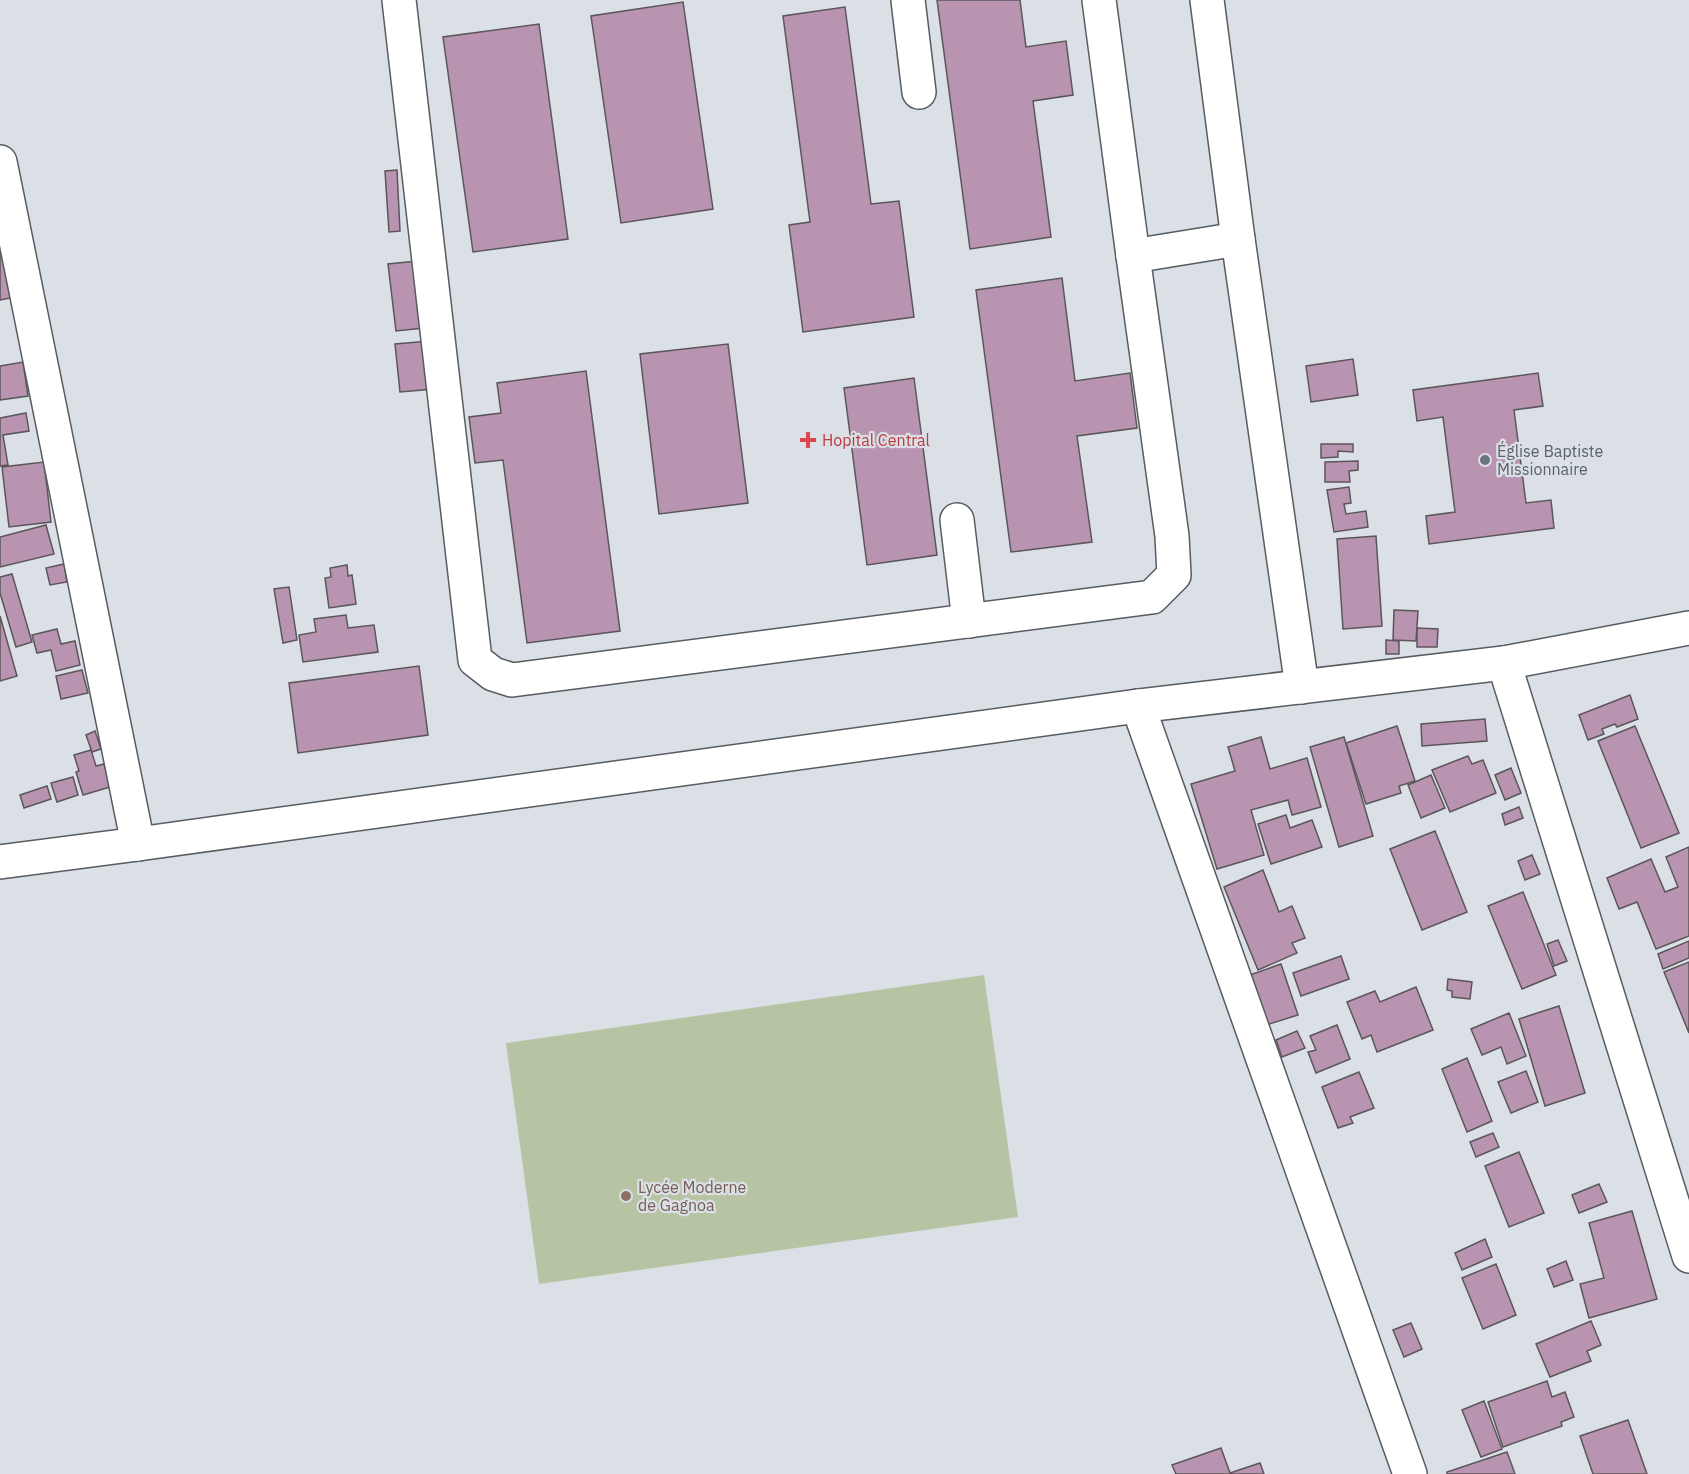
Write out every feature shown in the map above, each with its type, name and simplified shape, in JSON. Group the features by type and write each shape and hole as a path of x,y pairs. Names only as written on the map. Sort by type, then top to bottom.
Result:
{"street":[{"path":"399,0 476,660 493,674 512,680 1152,597 1174,575 1172,536 1099,0"},
{"path":"908,0 919,92"},
{"path":"1207,0 1238,239 1302,687"},
{"path":"0,162 138,844"},
{"path":"1133,256 1238,239"},
{"path":"957,520 969,621"},
{"path":"0,862 1138,706 1504,663 1683,637"},
{"path":"1504,663 1689,1256"},
{"path":"1138,706 1410,1474"}],"green space":[{"path":"984,975 1018,1217 539,1284 506,1043"}],"building":[{"path":"937,0 1020,0 1026,47 1066,41 1073,95 1033,101 1051,237 970,249"},
{"path":"683,2 713,209 621,223 591,16"},
{"path":"845,7 871,204 899,201 914,317 803,332 789,225 810,222 783,16"},
{"path":"539,24 568,239 473,252 443,37"},
{"path":"397,170 400,231 389,232 385,171"},
{"path":"0,242 15,297 0,300"},
{"path":"417,261 424,328 396,331 388,264"},
{"path":"1062,278 1075,381 1130,373 1137,428 1077,436 1092,542 1011,552 976,290"},
{"path":"429,341 434,389 400,392 395,344"},
{"path":"728,344 748,503 659,514 640,354"},
{"path":"1353,359 1358,395 1311,402 1306,366"},
{"path":"23,362 28,396 0,400 0,366"},
{"path":"586,371 620,631 527,643 503,460 475,463 469,417 501,413 497,383"},
{"name":"Église Baptiste Missionnaire","path":"1538,373 1543,406 1514,410 1526,503 1551,500 1554,528 1429,544 1426,516 1455,512 1443,417 1417,421 1413,390"},
{"path":"914,378 937,555 867,565 844,388"},
{"path":"26,413 29,431 3,435 8,465 0,466 0,418"},
{"path":"1321,444 1353,444 1353,452 1338,451 1338,457 1321,458"},
{"path":"1358,461 1358,470 1349,471 1350,482 1325,482 1325,462"},
{"path":"44,462 51,522 9,527 2,467"},
{"path":"1349,487 1351,503 1344,504 1346,514 1366,511 1368,527 1334,532 1327,490"},
{"path":"46,525 54,554 0,567 0,537"},
{"path":"1376,536 1382,626 1343,629 1337,539"},
{"path":"64,564 67,582 50,585 46,568"},
{"path":"347,565 348,576 352,575 356,604 329,608 325,578 331,577 330,568"},
{"path":"12,574 32,642 16,647 0,593 0,577"},
{"path":"289,587 297,640 283,643 274,589"},
{"path":"1394,610 1418,611 1416,641 1393,640"},
{"path":"346,615 348,628 374,625 378,652 303,662 299,635 316,632 314,619"},
{"path":"0,616 17,676 0,681"},
{"path":"1417,628 1438,629 1437,647 1417,647"},
{"path":"57,629 61,644 75,641 80,665 56,671 51,650 37,653 32,635"},
{"path":"1386,640 1399,641 1399,654 1386,654"},
{"path":"419,666 428,735 298,753 289,683"},
{"path":"82,670 88,693 61,699 56,676"},
{"path":"1630,695 1638,719 1617,727 1615,724 1602,729 1604,734 1588,740 1579,715"},
{"path":"1485,719 1487,741 1422,746 1421,724"},
{"path":"1397,726 1415,781 1399,786 1401,793 1366,804 1346,743"},
{"path":"1635,726 1679,833 1641,848 1598,741"},
{"path":"95,731 101,749 92,752 86,735"},
{"path":"1261,737 1270,769 1307,758 1321,807 1292,815 1288,800 1251,810 1264,855 1217,869 1191,784 1235,771 1228,747"},
{"path":"1344,737 1373,836 1339,847 1310,747"},
{"path":"91,750 96,766 104,764 110,787 83,795 74,755"},
{"path":"1468,756 1472,764 1483,760 1496,793 1450,812 1432,770"},
{"path":"1511,768 1521,793 1505,800 1495,775"},
{"path":"1431,775 1445,808 1421,818 1408,785"},
{"path":"73,777 78,795 57,802 51,783"},
{"path":"47,786 51,799 24,808 20,795"},
{"path":"1519,807 1523,818 1505,825 1502,814"},
{"path":"1286,815 1290,828 1312,820 1322,847 1271,864 1258,824"},
{"path":"1435,831 1467,912 1422,930 1390,849"},
{"path":"1689,847 1689,936 1656,949 1637,902 1619,909 1607,878 1651,859 1665,892 1678,887 1666,857"},
{"path":"1532,855 1540,874 1525,880 1518,861"},
{"path":"1263,870 1279,912 1292,906 1305,938 1292,943 1297,953 1258,970 1224,887"},
{"path":"1523,892 1556,975 1522,989 1488,906"},
{"path":"1558,940 1567,961 1554,966 1547,944"},
{"path":"1689,941 1689,958 1663,969 1658,954"},
{"path":"1341,956 1349,979 1301,996 1293,973"},
{"path":"1689,962 1689,1033 1664,972"},
{"path":"1281,964 1298,1015 1263,1026 1247,976"},
{"path":"1448,979 1472,982 1470,999 1452,997 1452,991 1447,990"},
{"path":"1416,987 1433,1030 1377,1052 1371,1035 1362,1039 1347,1002 1375,991 1380,1002"},
{"path":"1559,1006 1585,1093 1545,1106 1519,1019"},
{"path":"1509,1013 1526,1056 1507,1064 1501,1047 1482,1055 1471,1029"},
{"path":"1337,1025 1350,1059 1316,1073 1308,1052 1316,1050 1310,1036"},
{"path":"1297,1031 1305,1048 1282,1057 1276,1040"},
{"path":"1467,1058 1492,1121 1467,1132 1442,1069"},
{"path":"1526,1071 1538,1102 1511,1113 1498,1082"},
{"path":"1359,1072 1374,1108 1350,1117 1353,1123 1338,1128 1322,1087"},
{"path":"1493,1133 1499,1147 1476,1157 1470,1142"},
{"path":"1519,1152 1544,1213 1509,1227 1485,1166"},
{"path":"1599,1184 1607,1202 1579,1213 1572,1195"},
{"path":"1632,1211 1657,1299 1589,1318 1580,1284 1604,1278 1589,1223"},
{"path":"1485,1239 1492,1257 1462,1270 1455,1253"},
{"path":"1566,1261 1573,1280 1554,1287 1547,1269"},
{"path":"1496,1264 1516,1315 1483,1329 1462,1278"},
{"path":"1591,1321 1601,1345 1587,1351 1591,1361 1550,1377 1536,1344"},
{"path":"1411,1323 1422,1349 1404,1357 1393,1330"},
{"path":"1547,1381 1552,1397 1565,1392 1574,1417 1561,1422 1562,1426 1503,1447 1488,1402"},
{"path":"1484,1401 1502,1449 1481,1457 1462,1410"},
{"path":"1628,1420 1647,1474 1593,1474 1580,1436"},
{"path":"1221,1448 1230,1473 1260,1463 1264,1474 1176,1474 1172,1465"},
{"path":"1507,1452 1515,1474 1447,1474 1447,1472"}],"place":[{"name":"Hopital Central","path":"808,440"},
{"name":"Église Baptiste Missionnaire","path":"1485,460"},
{"name":"Lycée Moderne de Gagnoa","path":"626,1196"}]}
